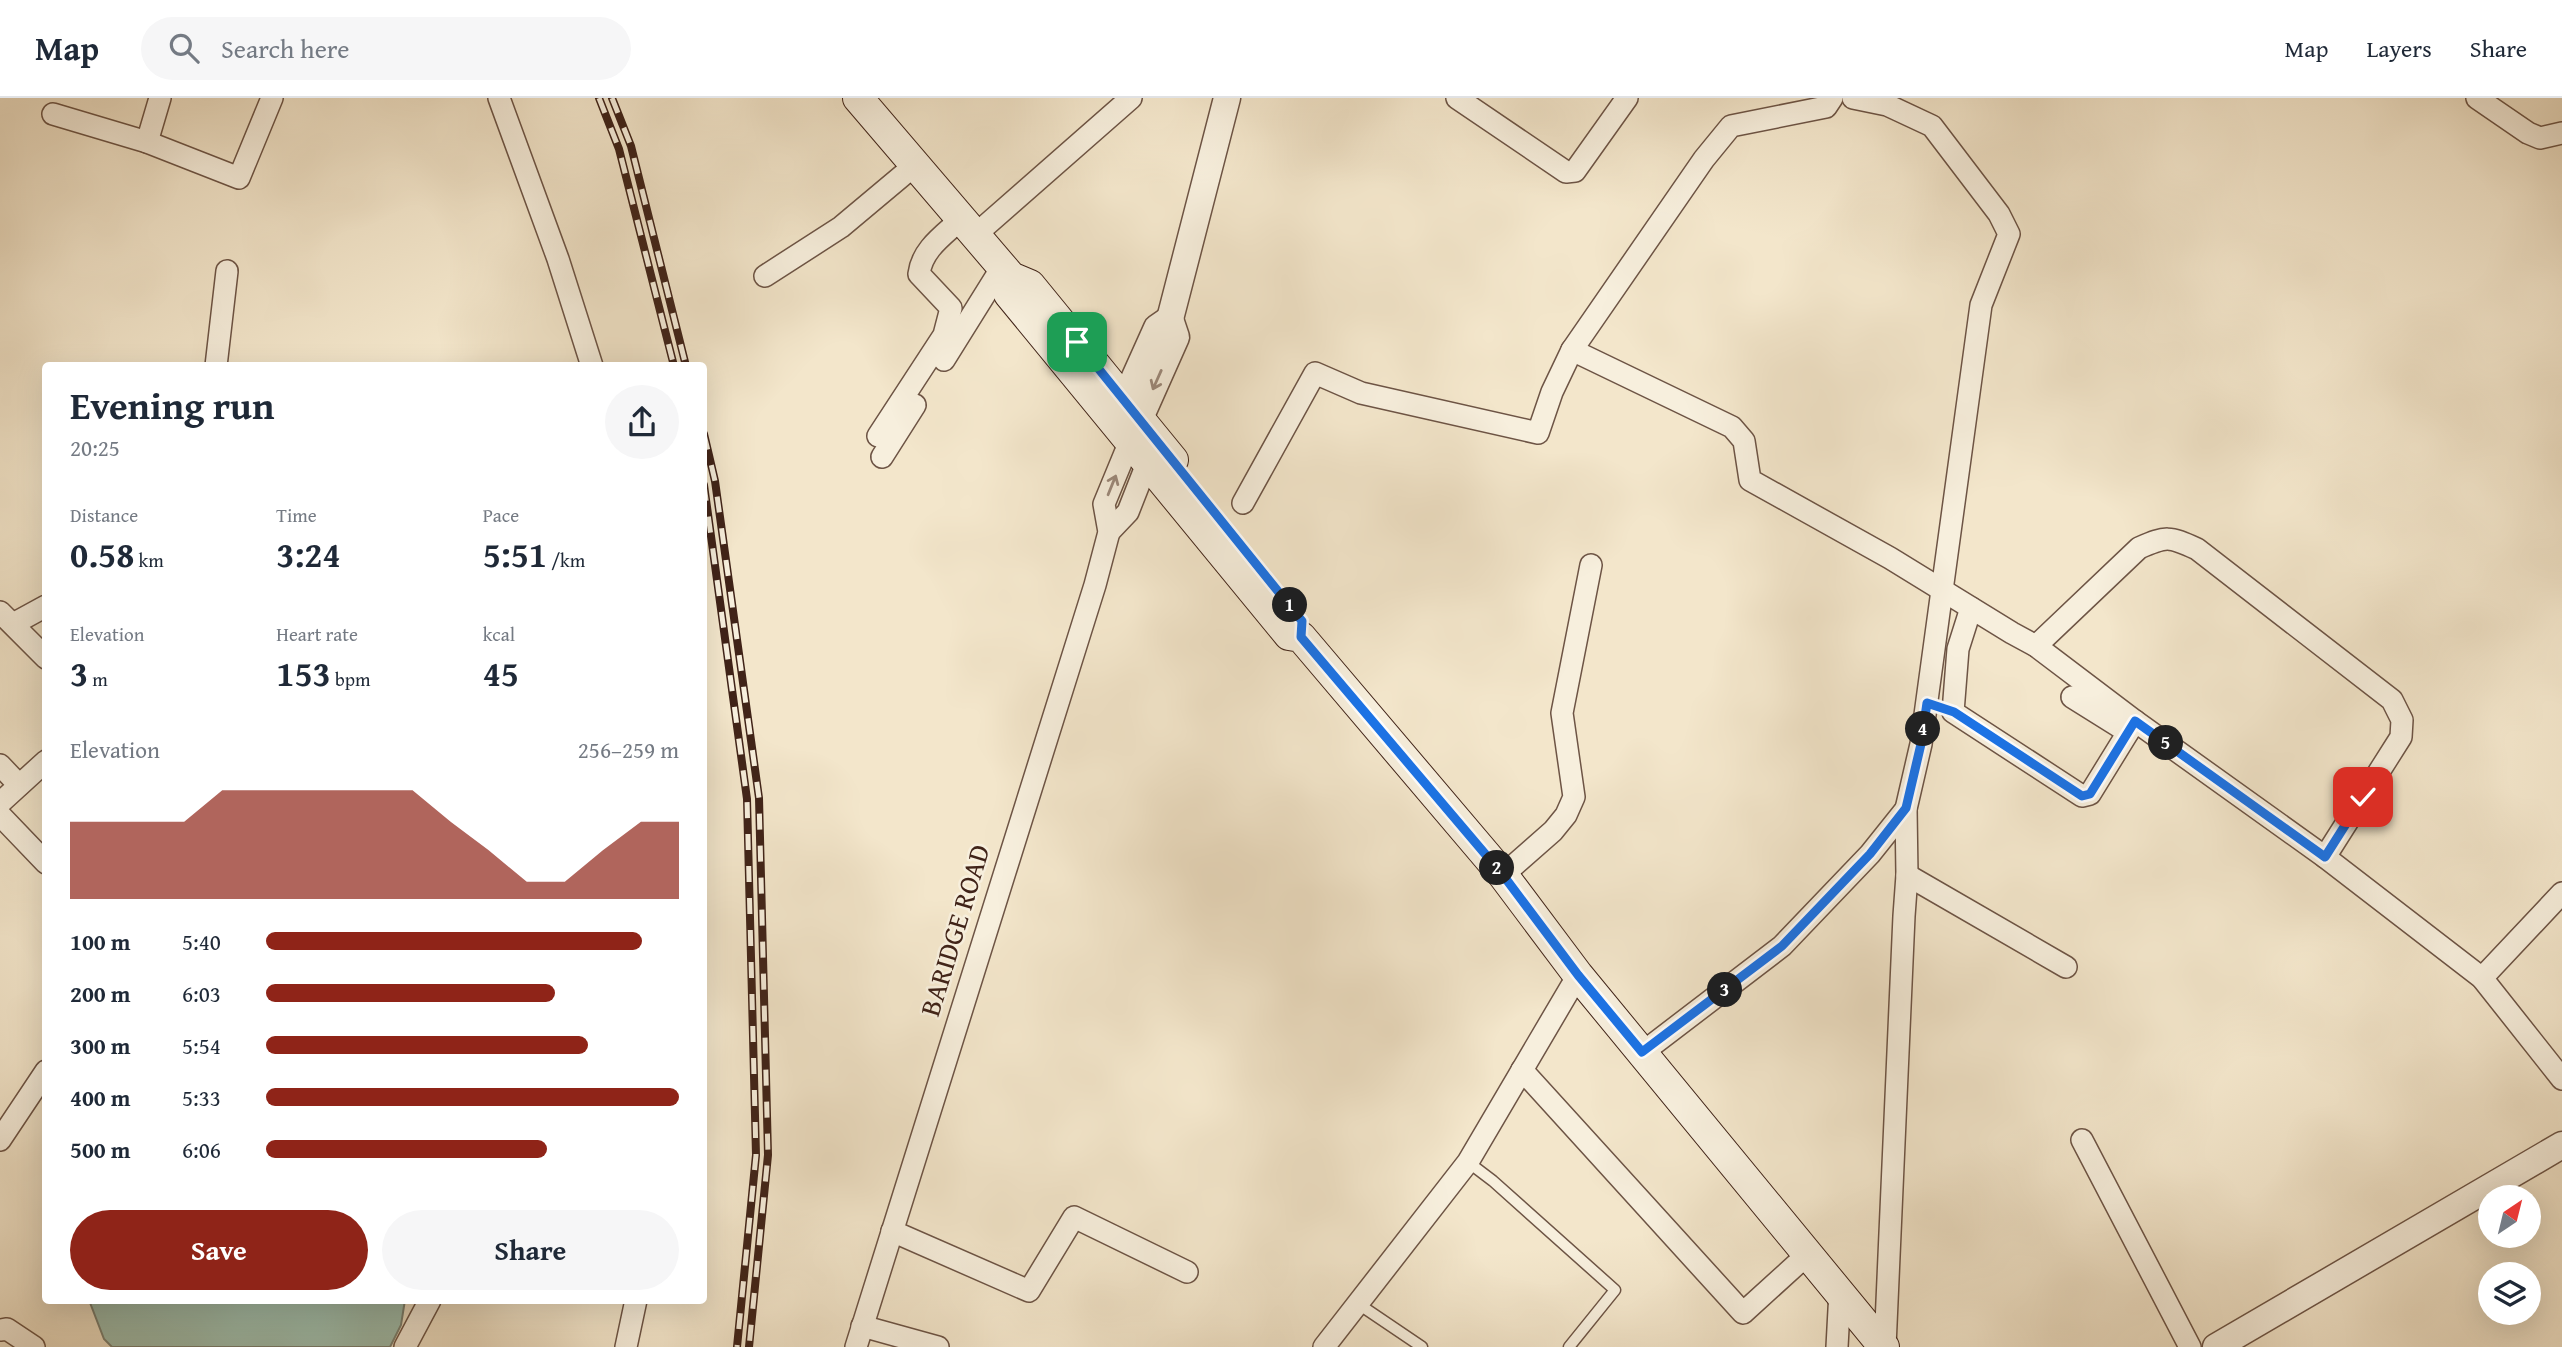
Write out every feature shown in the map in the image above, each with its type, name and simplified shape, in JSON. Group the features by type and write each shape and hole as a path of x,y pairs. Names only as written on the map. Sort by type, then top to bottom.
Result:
{"main road":[{"path":"858,98 1007,272 1030,285 1136,430 1302,621 1301,637 1503,875 1578,975 1885,1347"}],"street":[{"path":"147,142 160,98"},
{"path":"53,114 147,142 239,178 272,98"},
{"path":"499,98 558,259 591,362"},
{"path":"878,436 944,335 951,308 919,274 925,253 1131,98"},
{"path":"1136,430 1157,328 1170,319 1227,98"},
{"path":"1458,98 1566,172 1575,171 1627,98"},
{"path":"1243,503 1315,373 1360,393 1538,433 1552,392 1572,350 1704,159 1731,125 1780,107 1826,107 1832,98"},
{"path":"1853,98 1886,104 1932,126 2000,214 2009,234 1981,305 1921,744 1906,808 1908,875 1903,929 1885,1347"},
{"path":"2477,98 2528,133 2540,138 2562,134"},
{"path":"765,276 841,227 915,165"},
{"path":"906,258 964,222"},
{"path":"216,362 227,271"},
{"path":"882,457 1007,272"},
{"path":"1572,350 1732,427 1744,441 1750,480 1890,558 2036,646 2132,727 2325,857 2482,978 2562,1079"},
{"name":"BARIDGE ROAD","path":"856,1347 1095,585 1109,532 1128,512 1136,430"},
{"path":"2036,646 2139,548 2172,537 2197,549 2392,699 2402,720 2401,737 2325,857"},
{"path":"1503,875 1553,831 1566,815 1574,797 1562,713 1591,565"},
{"path":"42,607 6,618 42,654"},
{"path":"1954,712 1958,649 1971,608"},
{"path":"2072,696 2132,727"},
{"path":"1927,703 1954,712 2082,796 2090,794 2132,727"},
{"path":"0,803 8,779 42,763"},
{"path":"1642,1052 1782,946 1870,854 1906,808"},
{"path":"0,815 42,859"},
{"path":"1908,875 2066,967"},
{"path":"2482,978 2562,893"},
{"path":"1324,1347 1468,1162 1578,975"},
{"path":"1522,1070 1743,1312 1809,1253"},
{"path":"0,1140 42,1077"},
{"path":"2082,1140 2190,1347"},
{"path":"2217,1347 2562,1145"},
{"path":"892,1231 1029,1291 1074,1217 1187,1272"},
{"path":"1837,1347 1840,1291"},
{"path":"409,1345 428,1304"},
{"path":"626,1347 635,1304"},
{"path":"862,1326 912,1344 938,1347"},
{"path":"0,1330 7,1329 34,1347"}],"lane":[{"path":"1468,1162 1615,1290 1569,1347"},
{"path":"1357,1303 1422,1347"}],"shaded area":[{"path":"91,1304 404,1304 401,1325 390,1347 112,1347 104,1339"}],"railway":[{"path":"599,98 619,149 673,362"},
{"path":"612,98 631,146 685,362"},
{"path":"707,447 715,481 759,798 768,1155 749,1347"},
{"path":"707,507 747,799 756,1155 737,1347"}],"route":[{"path":"1077,342 1302,621 1301,637 1503,875 1578,975 1642,1052 1782,946 1870,854 1906,808 1921,744 1927,703 1954,712 2082,796 2090,794 2135,721 2325,857 2363,797"}]}
